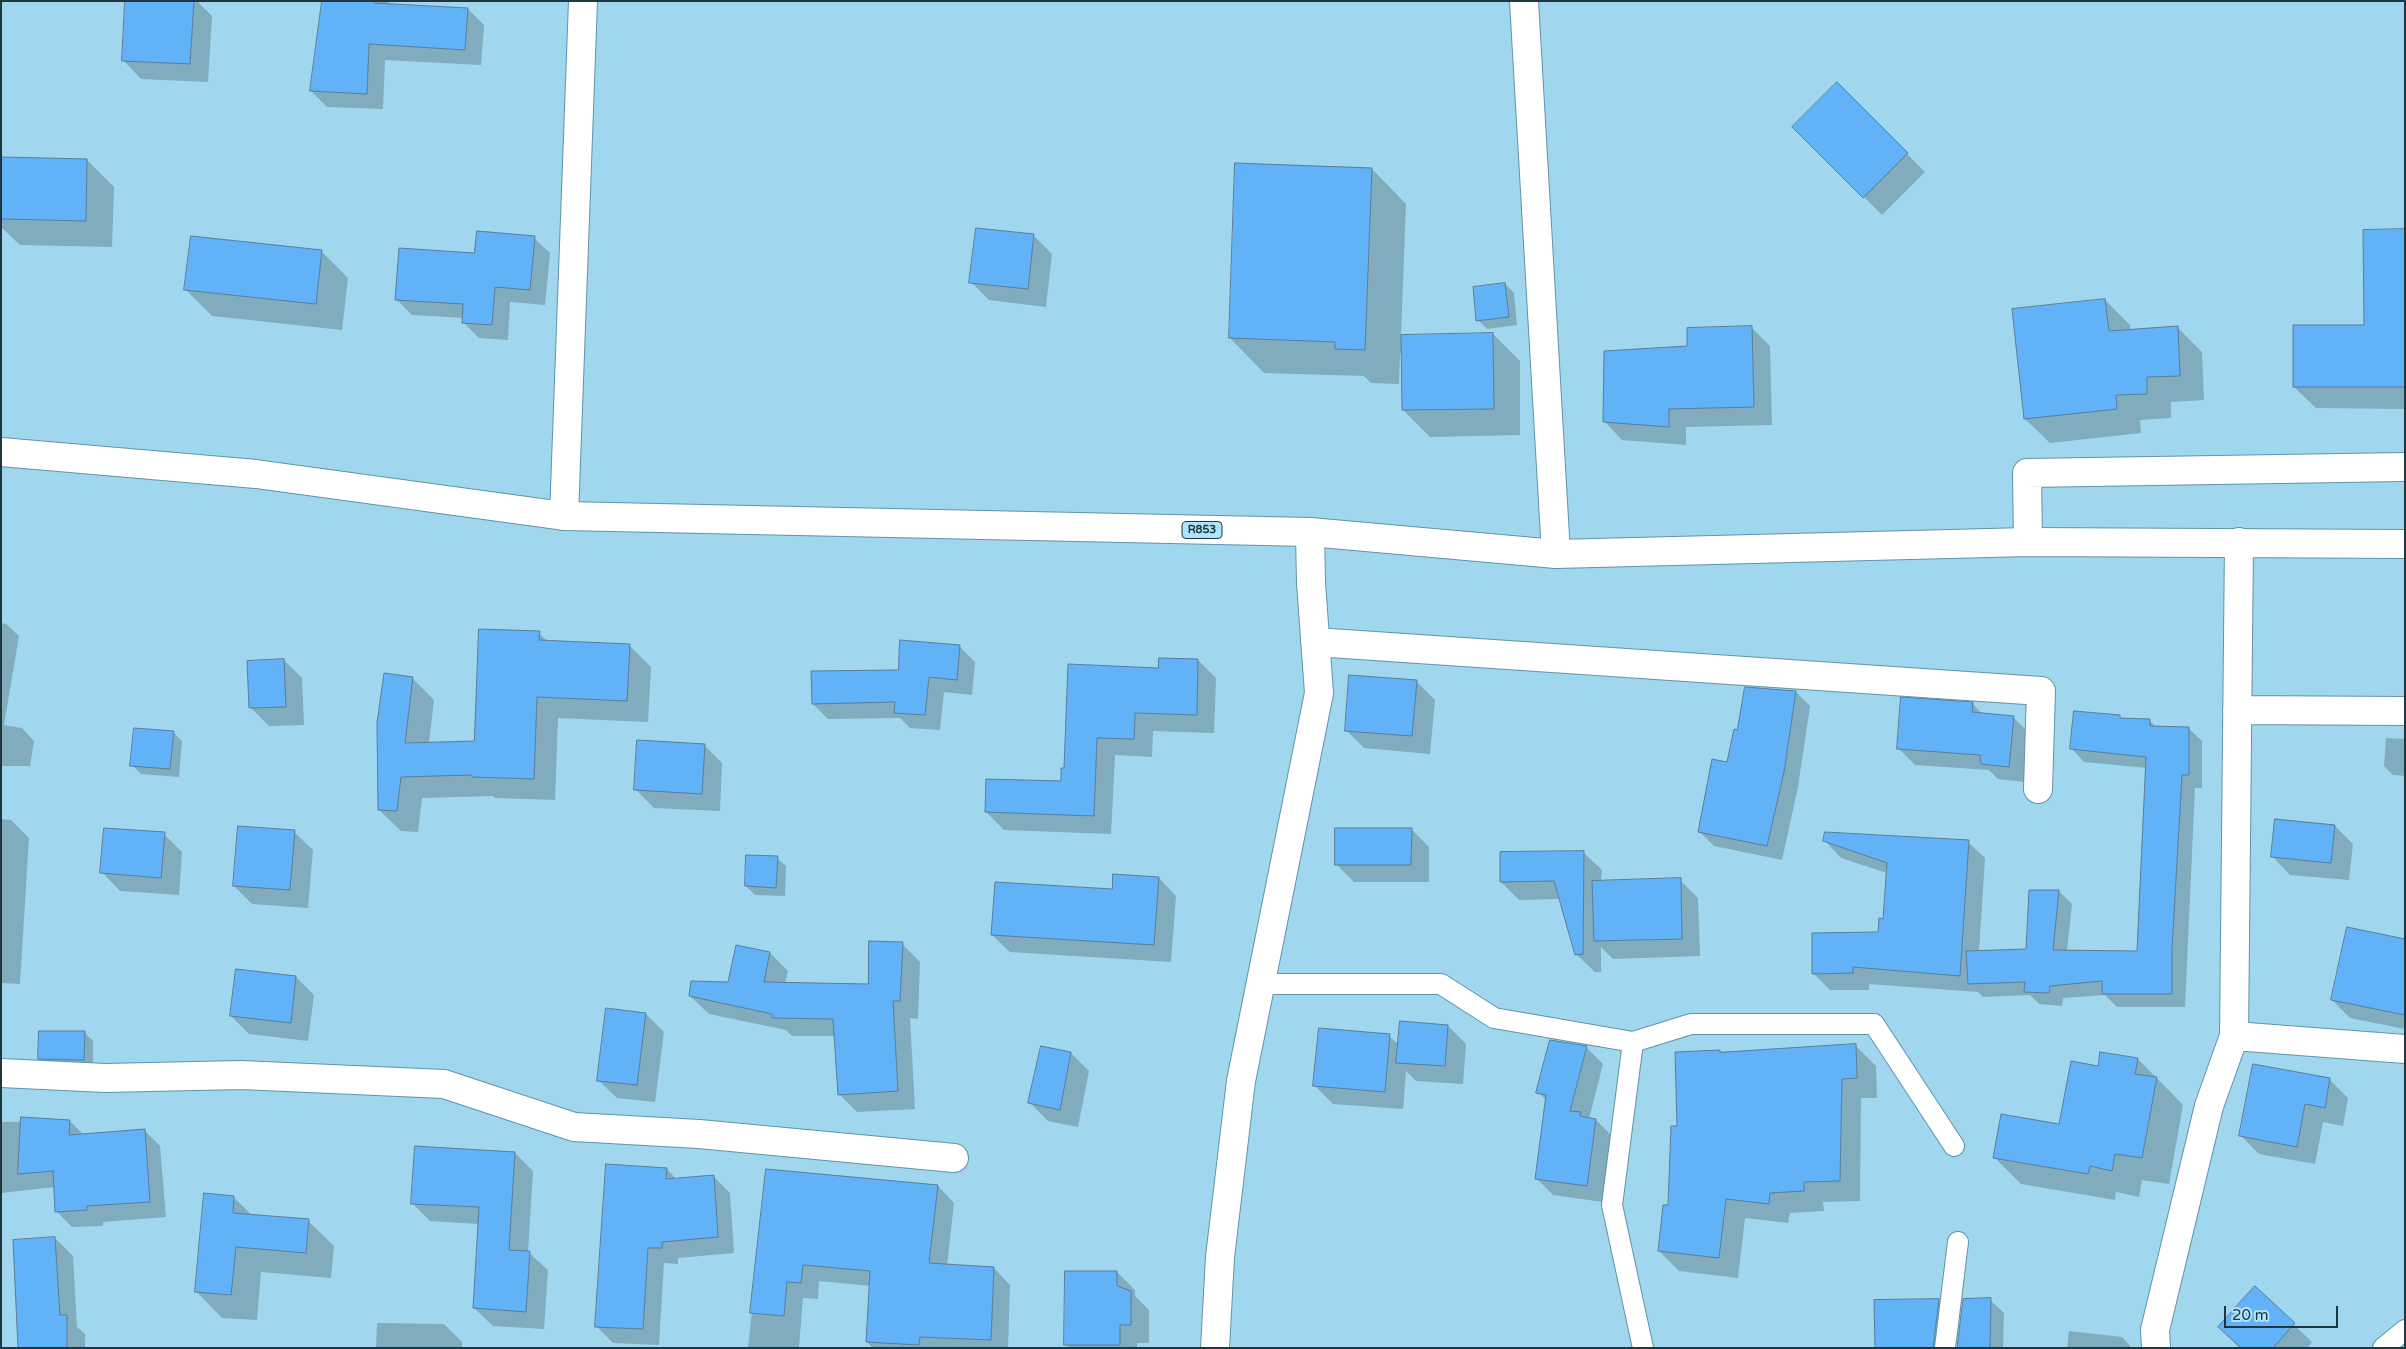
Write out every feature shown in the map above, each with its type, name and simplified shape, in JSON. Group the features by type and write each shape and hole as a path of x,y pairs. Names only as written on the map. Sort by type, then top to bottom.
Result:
{"street":[{"path":"564,516 583,1"},
{"path":"1524,1 1542,280 1556,554"},
{"name":"R853","path":"1,452 256,474 564,516 1310,532 1556,554 2028,542 2405,544"},
{"path":"2028,542 2027,473 2405,467"},
{"path":"1215,1348 1220,1257 1241,1081 1319,693 1310,532"},
{"path":"2156,1348 2155,1330 2209,1106 2234,1036 2239,542"},
{"path":"1315,642 2041,691 2038,790"},
{"path":"2237,710 2405,711"},
{"path":"2234,1036 2405,1049"},
{"path":"1,1073 105,1078 241,1076 444,1084 574,1127 699,1134 954,1158"}],"lane":[{"path":"1260,984 1441,984 1494,1018 1633,1042 1691,1024 1874,1024 1954,1146"},
{"path":"1633,1042 1612,1205 1643,1348"},
{"path":"1945,1348 1958,1242"},
{"path":"2383,1348 2405,1330"}],"building":[{"path":"125,1 194,1 190,64 122,61"},
{"path":"322,1 374,1 374,3 468,8 465,50 369,44 367,94 310,91"},
{"path":"1837,82 1908,153 1863,198 1792,127"},
{"path":"1,157 87,159 86,221 1,219"},
{"path":"1235,163 1372,168 1365,350 1335,349 1335,342 1229,338"},
{"path":"976,228 1034,234 1028,289 969,283"},
{"path":"2405,229 2405,387 2293,387 2293,325 2364,325 2363,230"},
{"path":"477,231 535,236 530,290 495,287 492,325 462,323 463,304 395,300 399,248 474,253"},
{"path":"191,236 322,250 316,304 184,290"},
{"path":"1505,283 1509,317 1476,321 1473,287"},
{"path":"2105,299 2109,331 2178,326 2180,376 2147,377 2147,394 2116,395 2117,409 2024,419 2012,309"},
{"path":"1752,326 1754,407 1669,409 1669,427 1603,422 1604,351 1687,346 1687,328"},
{"path":"1493,333 1494,409 1402,410 1401,335"},
{"path":"479,629 540,631 539,640 630,644 627,701 537,697 534,779 472,777 472,775 401,777 397,811 378,810 377,723 384,673 413,677 405,743 474,741"},
{"path":"900,640 960,645 957,680 929,677 925,715 894,713 895,702 812,704 811,671 898,670"},
{"path":"1159,658 1198,659 1197,715 1135,713 1134,739 1097,738 1094,816 985,812 986,779 1061,781 1061,768 1064,768 1068,664 1158,668"},
{"path":"284,659 286,707 249,708 247,661"},
{"path":"1349,675 1417,680 1412,736 1345,731"},
{"path":"1745,687 1796,691 1784,772 1767,846 1698,832 1712,759 1727,762 1734,729 1737,730"},
{"path":"1901,697 1973,702 1972,712 2014,716 2009,767 1981,764 1980,755 1897,749"},
{"path":"2074,711 2120,715 2120,718 2150,719 2150,726 2189,727 2189,775 2182,775 2172,949 2172,994 2102,994 2102,981 2050,986 2049,993 2024,992 2025,982 1968,984 1966,951 2026,949 2029,890 2059,890 2053,950 2137,951 2146,757 2070,749"},
{"path":"134,728 174,731 170,769 130,766"},
{"path":"637,740 705,744 702,794 634,790"},
{"path":"2275,819 2335,825 2331,863 2271,857"},
{"path":"238,826 295,830 290,890 233,886"},
{"path":"104,828 165,832 161,878 100,873"},
{"path":"1335,828 1412,828 1411,865 1335,865"},
{"path":"1825,832 1969,840 1960,976 1853,967 1853,973 1812,974 1812,933 1878,932 1879,918 1883,919 1887,863 1823,841"},
{"path":"1584,851 1583,954 1575,955 1554,881 1500,882 1500,852"},
{"path":"746,855 778,856 776,888 745,886"},
{"path":"1113,874 1159,877 1154,945 991,935 995,882 1112,889"},
{"path":"1681,878 1682,939 1594,941 1592,881"},
{"path":"2347,927 2405,939 2405,1015 2331,1000"},
{"path":"869,941 903,942 900,1001 893,1001 898,1091 838,1095 833,1019 772,1018 772,1014 689,996 691,981 728,982 736,945 770,952 764,982 868,984"},
{"path":"236,969 296,976 291,1023 230,1016"},
{"path":"606,1008 646,1013 637,1085 597,1081"},
{"path":"1400,1021 1448,1025 1445,1066 1396,1063"},
{"path":"1319,1028 1390,1034 1385,1092 1313,1086"},
{"path":"39,1031 85,1031 84,1060 38,1059"},
{"path":"1550,1040 1587,1046 1570,1111 1581,1112 1580,1116 1596,1119 1587,1186 1535,1179 1546,1095 1536,1093"},
{"path":"1856,1044 1857,1078 1842,1079 1840,1181 1804,1182 1804,1191 1770,1193 1769,1204 1726,1199 1719,1258 1658,1251 1663,1205 1668,1205 1671,1126 1677,1126 1675,1052 1720,1050 1720,1052"},
{"path":"1041,1046 1071,1052 1060,1110 1028,1103"},
{"path":"2100,1052 2138,1058 2135,1074 2157,1077 2142,1158 2115,1154 2112,1171 2090,1166 2088,1174 1993,1158 2001,1114 2059,1124 2071,1061 2098,1066"},
{"path":"2253,1064 2330,1078 2325,1108 2305,1104 2297,1147 2239,1136"},
{"path":"21,1117 70,1120 69,1135 145,1129 150,1202 87,1206 87,1210 55,1212 53,1171 18,1174"},
{"path":"415,1146 515,1152 509,1250 530,1251 526,1312 473,1308 479,1207 411,1204"},
{"path":"606,1164 667,1168 666,1179 714,1175 718,1237 662,1242 662,1248 648,1248 643,1329 595,1327"},
{"path":"766,1169 938,1185 929,1263 994,1267 991,1340 920,1337 919,1345 866,1342 870,1271 803,1265 801,1283 787,1282 784,1316 750,1313"},
{"path":"204,1193 234,1196 233,1213 309,1219 306,1253 236,1247 231,1295 195,1292"},
{"path":"55,1237 60,1315 67,1315 67,1348 18,1348 13,1240"},
{"path":"1065,1271 1117,1271 1117,1286 1131,1291 1131,1325 1120,1325 1120,1345 1064,1345"},
{"path":"2255,1286 2295,1323 2273,1348 2241,1348 2218,1327"},
{"path":"1991,1298 1990,1348 1957,1348 1963,1299"},
{"path":"1939,1299 1933,1348 1875,1348 1874,1300"}]}
